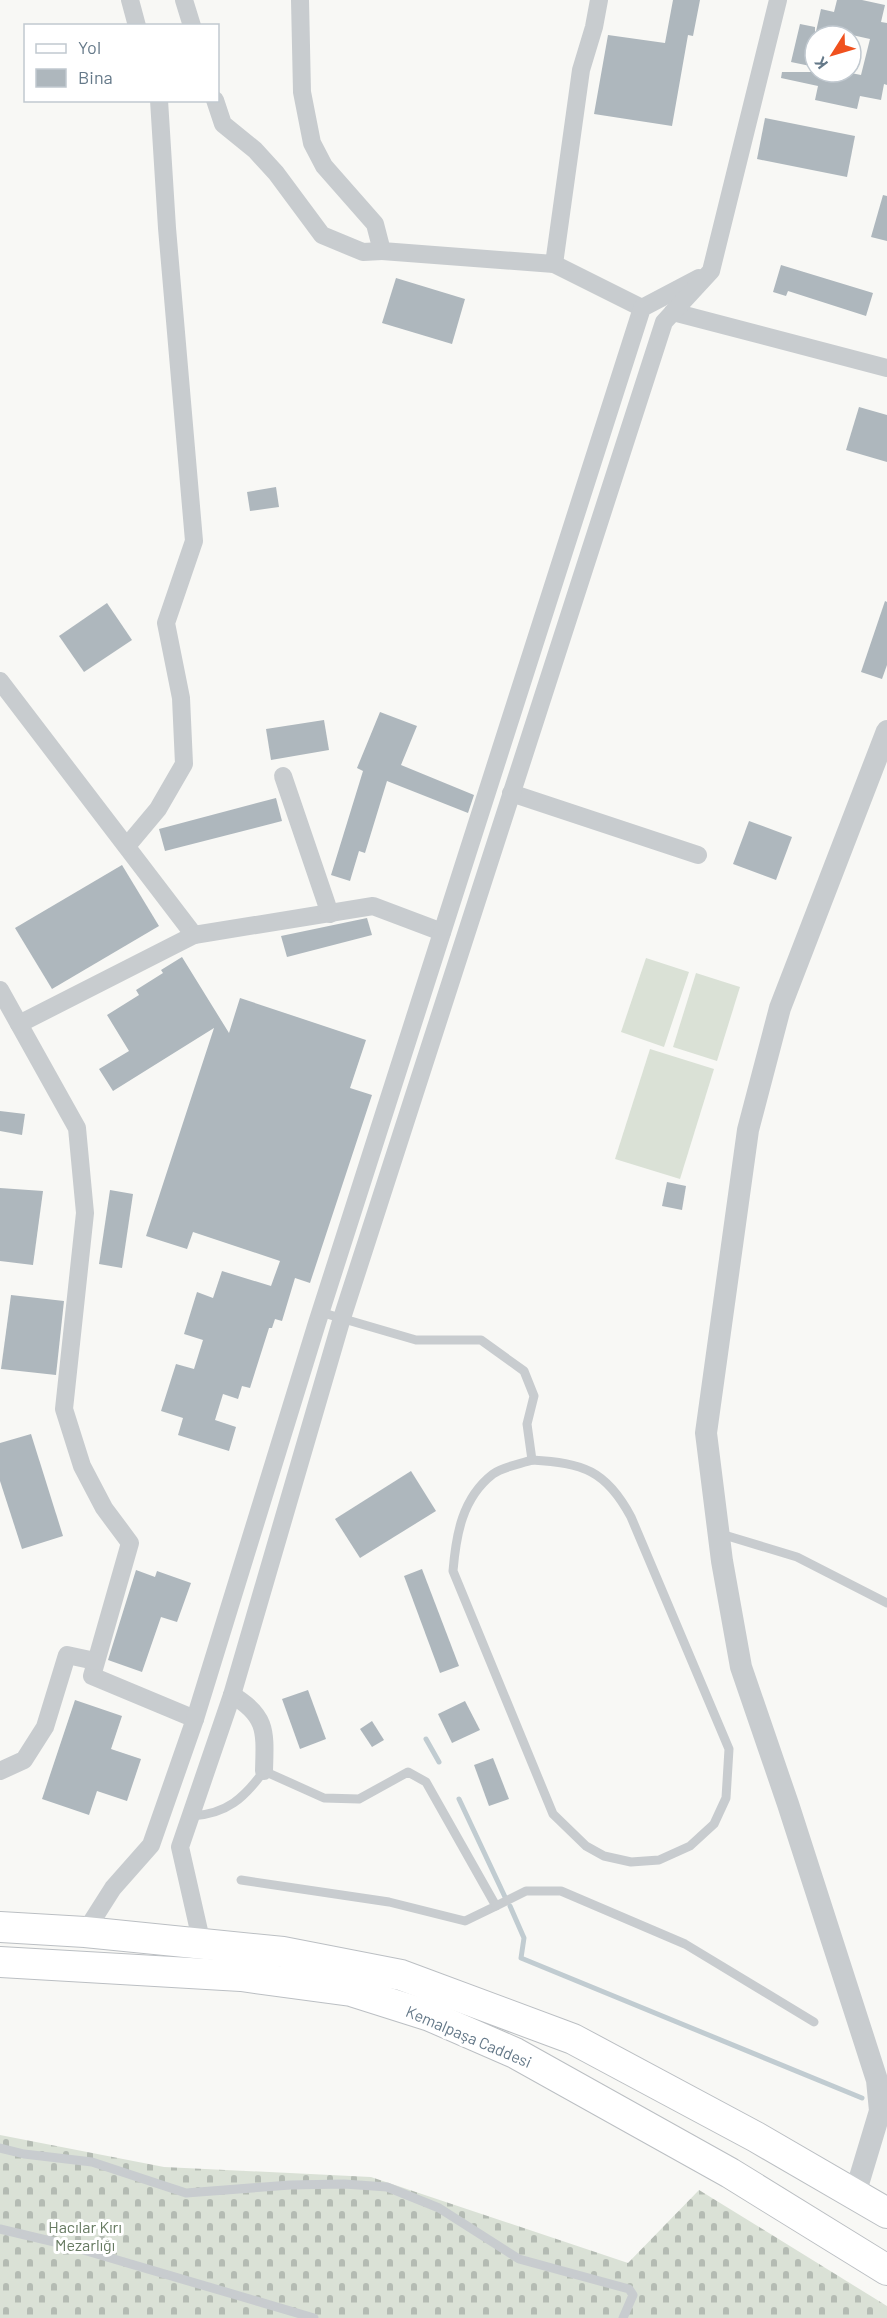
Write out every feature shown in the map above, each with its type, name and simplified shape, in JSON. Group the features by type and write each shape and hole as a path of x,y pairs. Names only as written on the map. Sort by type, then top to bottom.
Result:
{"main road":[{"name":"Kemalpaşa Caddesi","path":"0,1927 85,1932 283,1952 401,1975 573,2039 756,2137 887,2213"},
{"name":"Kemalpaşa Caddesi","path":"0,1962 241,1976 351,1991 430,2016 515,2053 730,2174 887,2270"}],"street":[{"path":"130,0 136,24"},
{"path":"184,0 191,24"},
{"path":"300,0 302,92 312,143 324,166 375,224 382,251"},
{"path":"554,264 580,70 594,27 599,0"},
{"path":"202,1944 180,1847 232,1695 342,1318 664,322 711,271 778,0"},
{"path":"127,846 158,809 184,764 181,698 166,623 194,541 159,102"},
{"path":"216,102 223,124 255,150 276,173 322,235 363,252 382,251 554,264 642,308"},
{"path":"85,1932 113,1888 151,1845 195,1719 321,1312 642,308 711,271"},
{"path":"673,312 887,368"},
{"path":"0,681 194,935"},
{"path":"855,2194 880,2111 877,2080 789,1804 741,1667 718,1533 706,1433 748,1130 780,1008 887,731"},
{"path":"283,776 330,914"},
{"path":"511,793 698,855"},
{"path":"19,1024 194,935 373,906 442,932"},
{"path":"0,990 77,1128 85,1213 64,1409 82,1466 104,1508 130,1543 92,1676 195,1719"},
{"path":"0,1771 24,1760 45,1727 67,1655 95,1661"},
{"path":"232,1695 250,1706 265,1733 264,1771"}],"lane":[{"path":"321,1312 417,1340 481,1340 524,1371 534,1396 526,1424 532,1460"},
{"path":"532,1460 569,1462 592,1472 618,1494 632,1517 729,1749 726,1798 714,1824 690,1846 659,1860 631,1862 604,1856 580,1841 554,1814 453,1570 456,1538 463,1514 474,1496 493,1474 532,1460"},
{"path":"718,1533 797,1557 887,1603"},
{"path":"192,1816 211,1815 246,1796 264,1771 324,1798 359,1799 408,1772 426,1782 496,1906"},
{"path":"241,1880 389,1902 465,1921 526,1891 561,1892 685,1944 814,2022"},
{"path":"0,2148 24,2154 92,2162 186,2193 290,2185 344,2184 387,2187 439,2208 519,2259 629,2289 633,2295 623,2318"},
{"path":"0,2229 63,2244 314,2318"}],"green space":[{"path":"646,958 689,972 664,1047 621,1032"},
{"path":"696,973 740,987 717,1061 673,1047"},
{"path":"650,1049 714,1069 680,1179 615,1159"},
{"name":"Hacılar Kırı Mezarlığı","path":"0,2135 164,2167 371,2177 628,2263 699,2190 887,2306 887,2318 0,2318"}],"building":[{"path":"673,0 700,0 693,36 688,35 672,126 594,114 608,35 665,43"},
{"path":"837,0 862,0 885,5 881,22 887,23 887,85 884,84 881,100 860,96 857,109 815,100 818,86 809,84 863,84 863,67 870,39 863,37 863,24 818,24 821,9 834,12"},
{"path":"800,24 803,25 803,64 791,62"},
{"path":"782,72 803,72 803,83 781,78"},
{"path":"765,118 855,136 847,177 757,159"},
{"path":"883,195 887,196 887,241 871,237"},
{"path":"781,265 873,293 866,316 788,291 786,296 773,292"},
{"path":"396,278 465,299 452,344 382,323"},
{"path":"859,407 887,415 887,462 846,450"},
{"path":"276,487 279,507 250,511 247,492"},
{"path":"885,601 887,602 887,665 882,679 861,672"},
{"path":"107,603 132,640 84,672 59,636"},
{"path":"380,712 417,726 401,765 474,795 468,813 387,781 365,853 359,851 350,881 331,875 363,771 357,768"},
{"path":"324,720 329,750 271,760 266,729"},
{"path":"276,798 282,821 165,851 159,829"},
{"path":"749,821 792,837 776,880 733,864"},
{"path":"122,865 159,926 52,989 15,928"},
{"path":"367,918 372,935 287,957 281,936"},
{"path":"182,957 229,1033 240,998 366,1040 350,1088 372,1095 310,1283 295,1278 282,1321 275,1319 272,1328 269,1328 250,1388 242,1386 238,1399 223,1394 215,1420 236,1427 229,1451 178,1435 183,1418 161,1411 176,1364 194,1369 203,1340 184,1334 197,1292 213,1298 222,1271 271,1286 280,1261 193,1232 187,1249 146,1236 214,1028 113,1091 99,1069 129,1051 107,1015 139,995 136,990 163,973 161,970"},
{"path":"0,1111 25,1114 22,1135 0,1131"},
{"path":"667,1182 686,1186 682,1210 662,1206"},
{"path":"0,1188 43,1191 33,1265 0,1261"},
{"path":"110,1190 133,1194 122,1268 99,1264"},
{"path":"11,1295 64,1301 56,1375 1,1369"},
{"path":"31,1434 63,1536 22,1549 0,1481 0,1443"},
{"path":"411,1471 436,1511 360,1558 335,1519"},
{"path":"422,1569 459,1666 440,1673 404,1576"},
{"path":"136,1570 155,1577 157,1571 191,1583 177,1622 161,1617 142,1672 108,1660"},
{"path":"308,1690 326,1739 300,1749 282,1699"},
{"path":"75,1700 122,1716 111,1749 141,1759 127,1801 97,1791 89,1815 42,1799"},
{"path":"465,1701 480,1730 452,1743 438,1714"},
{"path":"372,1721 384,1740 372,1747 360,1729"},
{"path":"493,1758 509,1799 489,1806 474,1765"}],"waterway":[{"path":"426,1739 439,1762"},
{"path":"459,1799 505,1897"},
{"path":"510,1906 524,1938 521,1958 862,2098"}]}
